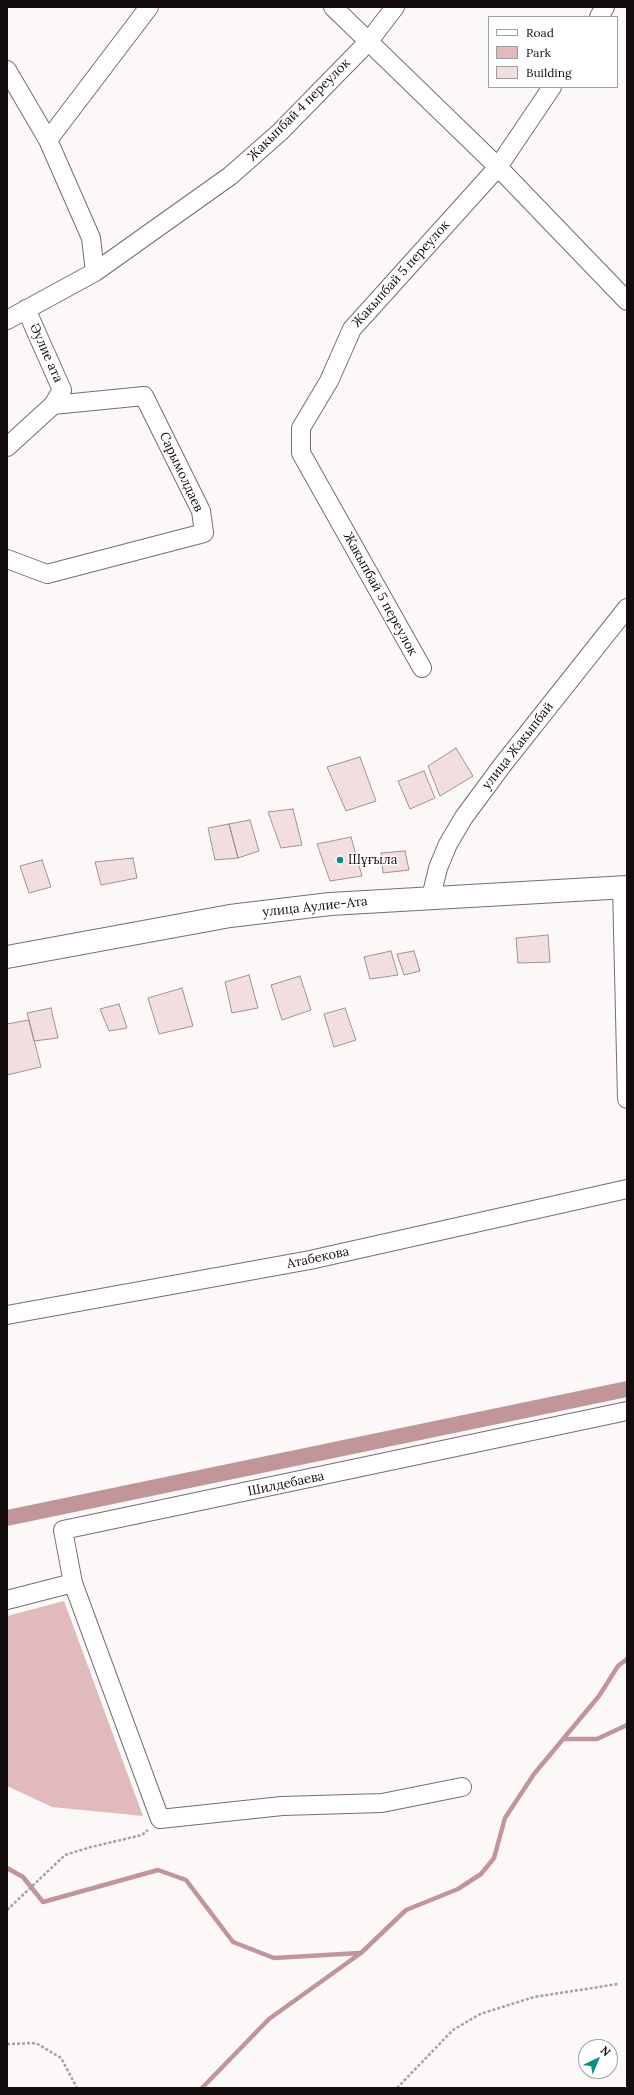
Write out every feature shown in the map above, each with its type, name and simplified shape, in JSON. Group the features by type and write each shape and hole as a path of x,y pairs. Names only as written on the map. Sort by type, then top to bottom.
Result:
{"main road":[{"name":"улица Аулие-Ата","path":"7,957 230,916 330,904 624,887"}],"street":[{"path":"48,140 149,7"},
{"path":"333,7 498,167 627,301"},
{"name":"Жакыпбай 4 переулок","path":"95,272 230,176 280,132 369,41 394,7"},
{"path":"600,16 606,7"},
{"path":"7,70 48,140 91,238 95,272 7,320"},
{"name":"Жакыпбай 5 переулок","path":"422,668 301,453 301,428 329,381 352,329 498,167 551,88"},
{"name":"Әулие ата","path":"7,447 53,405 62,390 26,309"},
{"name":"Сарымолдаев","path":"7,559 47,574 204,533 201,511 144,396 53,405"},
{"name":"улица Жакыпбай","path":"431,897 438,868 448,844 464,817 504,763 627,608"},
{"path":"624,887 627,1099"},
{"name":"Атабекова","path":"7,1316 310,1260 627,1189"},
{"name":"Шилдебаева","path":"73,1583 63,1530 627,1411"},
{"path":"7,1600 73,1583 160,1819 282,1806 382,1803 462,1787"}],"path":[{"path":"7,1910 65,1855 91,1847 142,1835 160,1819"},
{"path":"397,2088 453,2030 480,2014 534,1997 618,1984"},
{"path":"7,2044 36,2043 61,2058 77,2088"}],"green space":[{"path":"64,1601 143,1816 52,1807 7,1786 7,1616"}],"building":[{"path":"456,748 473,776 440,796 428,766"},
{"path":"360,757 376,801 346,811 327,767"},
{"path":"424,771 435,798 410,809 398,781"},
{"path":"293,809 302,845 281,848 268,812"},
{"path":"250,820 259,851 238,858 229,824"},
{"path":"229,824 238,858 215,860 208,828"},
{"name":"Шұғыла","path":"351,837 362,876 330,881 317,844"},
{"path":"405,851 409,870 383,873 381,853"},
{"path":"133,858 137,878 101,885 95,862"},
{"path":"42,860 51,887 29,893 20,866"},
{"path":"548,935 550,962 518,963 516,938"},
{"path":"391,951 398,975 370,979 364,957"},
{"path":"414,951 420,971 404,975 397,954"},
{"path":"249,975 258,1008 232,1013 225,982"},
{"path":"300,976 311,1010 282,1020 271,985"},
{"path":"182,988 193,1026 159,1034 148,998"},
{"path":"119,1004 127,1028 109,1031 100,1009"},
{"path":"51,1008 58,1038 34,1041 27,1013"},
{"path":"345,1008 356,1040 334,1047 324,1014"},
{"path":"29,1020 41,1067 7,1075 7,1024"}],"waterway":[{"path":"7,1518 627,1389"},
{"path":"202,2088 269,2019 361,1953 406,1910 458,1889 481,1874 494,1858 505,1818 534,1774 599,1696 618,1666 627,1659"},
{"path":"563,1739 597,1739 627,1725"},
{"path":"7,1868 23,1877 43,1902 158,1870 186,1880 233,1942 274,1958 360,1953"}],"place":[{"name":"Шұғыла","path":"340,860"}]}
